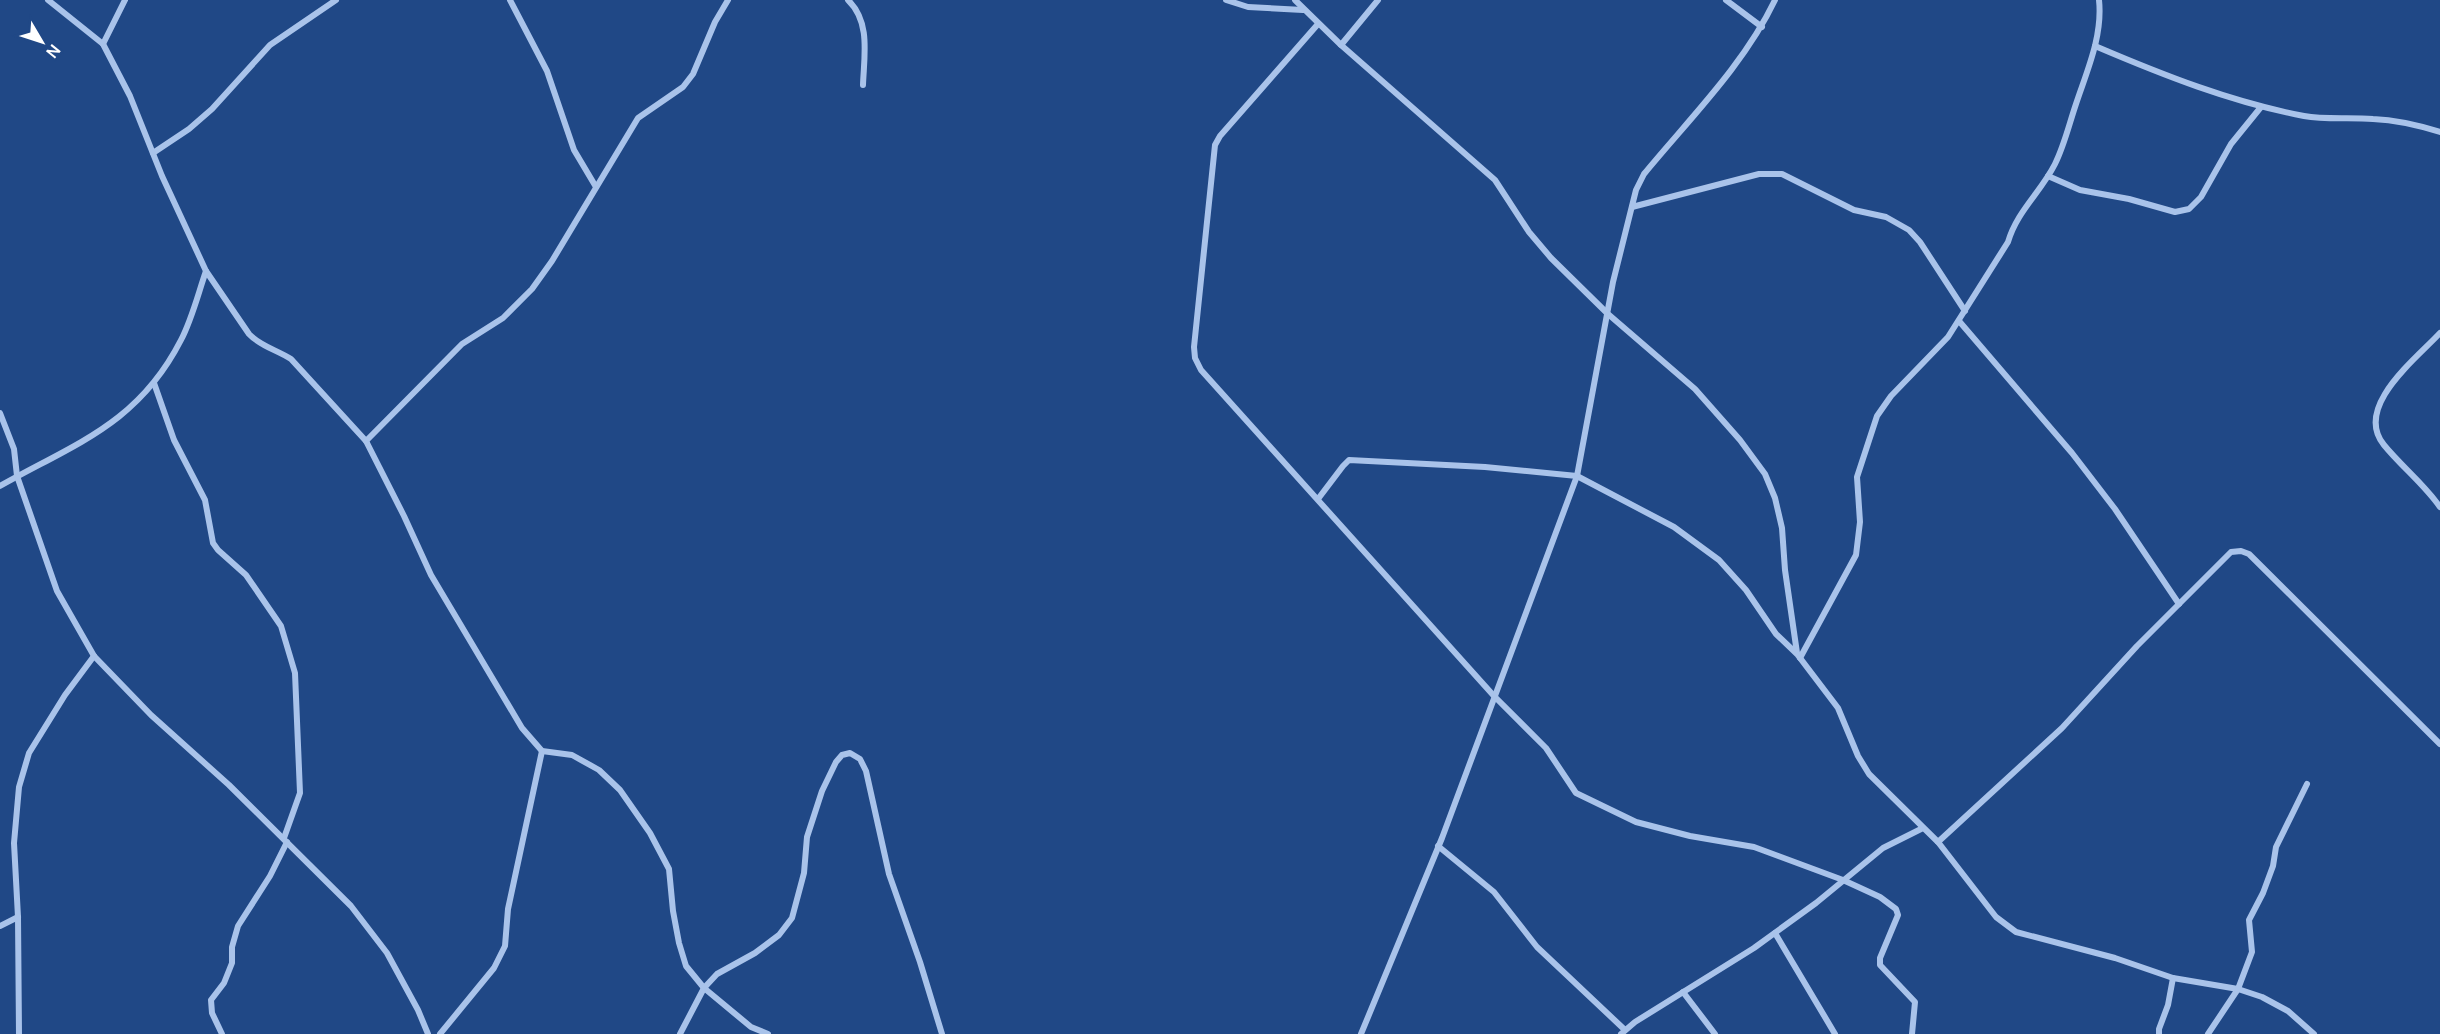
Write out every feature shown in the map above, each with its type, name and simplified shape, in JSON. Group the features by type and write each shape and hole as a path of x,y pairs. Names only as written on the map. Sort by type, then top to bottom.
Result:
{"street":[{"path":"48,0 103,44 130,96 206,271 256,342 291,359 366,441 431,575 504,702 522,728 542,751 572,755 599,770 620,790 650,833 669,869 673,911 686,966 704,987 751,1027 768,1034"},
{"path":"103,44 125,0"},
{"path":"153,153 189,129 212,109 270,45 336,0"},
{"path":"510,0 547,71 574,150 596,188"},
{"path":"366,441 462,344 503,318 532,289 552,261 638,118 683,87 693,74 715,22 728,0"},
{"path":"848,0 860,18 865,34 863,85"},
{"path":"1226,0 1248,7 1303,10"},
{"path":"1295,0 1341,45 1495,180 1529,232 1551,258 1608,315 1695,389 1740,440 1765,474 1775,498 1782,528 1785,570 1799,656"},
{"path":"1341,45 1378,0"},
{"path":"1726,0 1762,27"},
{"path":"1361,1034 1438,846 1577,476 1608,315 1636,190 1644,174 1743,56 1762,27 1775,0"},
{"path":"1799,656 1856,555 1860,522 1857,477 1876,416 1891,396 1948,337 2008,242 2013,226 2025,205 2056,162 2095,46 2100,14 2099,0"},
{"path":"1318,24 1221,136 1215,146 1194,347 1195,358 1201,370 1494,696 1546,748 1570,786 1582,798 1636,822 1690,836 1754,847 1843,880 1880,897 1896,909 1898,915 1880,958 1880,965 1915,1002 1912,1034"},
{"path":"2095,46 2169,77 2261,107 2307,117 2373,119 2411,123 2440,132"},
{"path":"2048,176 2080,190 2129,199 2175,212 2189,209 2201,197 2231,144 2261,107"},
{"path":"1632,207 1759,174 1782,174 1854,210 1886,217 1909,230 1920,242 1965,311"},
{"path":"0,486 83,442 125,414 154,383 182,339 206,271"},
{"path":"1959,321 2072,453 2115,509 2179,604"},
{"path":"2440,333 2399,375 2383,397 2375,414 2377,431 2383,444 2440,507"},
{"path":"154,383 174,440 205,500 213,543 246,575 281,626 295,673 300,793 286,840 270,876 238,926 232,947 232,963 224,983 211,1000 212,1013 222,1034"},
{"path":"0,413 14,448 16,476 57,591 94,656 151,715 229,785 351,906 387,953 418,1010 428,1034"},
{"path":"1318,499 1350,460 1485,467 1577,476 1674,527 1719,560 1746,590 1776,634 1799,656 1838,708 1858,756 1869,774 1938,842 1996,917 2016,932 2115,958 2173,978 2238,989 2262,997 2288,1011 2314,1034"},
{"path":"1938,842 2062,729 2230,552 2241,551 2249,554 2440,744"},
{"path":"19,1034 18,917 14,843 19,787 30,753 65,695 94,656"},
{"path":"440,1034 494,968 505,946 508,909 542,751"},
{"path":"680,1034 704,987 717,974 755,953 779,935 792,918 804,873 807,837 822,791 836,762 842,755 850,753 860,759 866,771 889,874 942,1034"},
{"path":"2208,1034 2238,989 2252,952 2249,920 2263,893 2273,866 2276,846 2307,784"},
{"path":"1438,846 1494,892 1538,947 1623,1032 1635,1022 1775,933 1883,848 1923,828"},
{"path":"0,926 18,917"},
{"path":"1775,933 1835,1034"},
{"path":"2159,1034 2173,978"},
{"path":"1683,993 1715,1034"}]}
